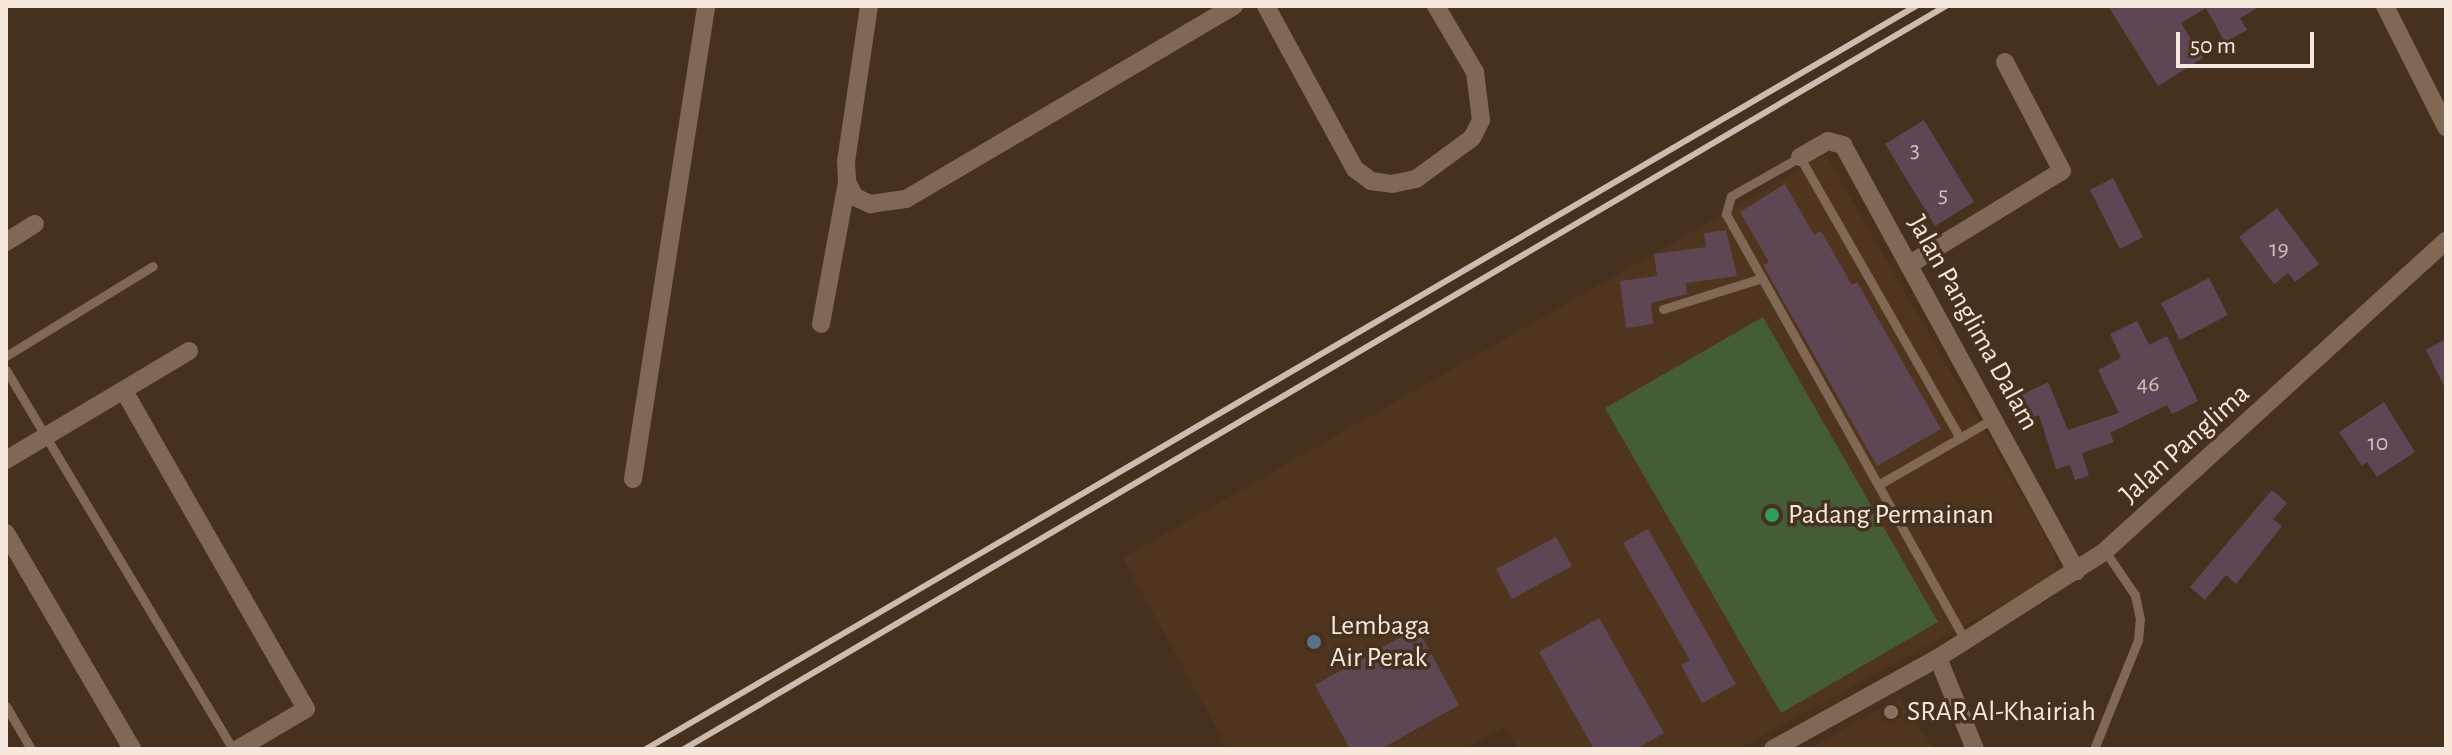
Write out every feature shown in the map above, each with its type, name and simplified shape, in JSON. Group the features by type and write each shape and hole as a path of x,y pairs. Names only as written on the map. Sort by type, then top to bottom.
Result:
{"street":[{"path":"633,479 706,6"},
{"path":"821,324 847,182 869,6"},
{"path":"847,182 855,197 870,204 906,199 1234,6"},
{"path":"1266,6 1355,169 1371,181 1392,184 1416,179 1472,138 1481,120 1475,72 1436,6"},
{"path":"2385,6 2446,127"},
{"path":"1910,264 2062,171 2005,62"},
{"name":"Jalan Panglima Dalam","path":"1800,157 1828,141 1843,145 2076,571"},
{"path":"6,242 35,224"},
{"name":"Jalan Panglima","path":"1773,749 1938,658 2105,551 2446,241"},
{"path":"6,460 189,351"},
{"path":"124,391 306,709 235,749"},
{"path":"6,533 132,749"},
{"path":"1938,658 1975,749"}],"lane":[{"path":"1960,438 1800,157 1725,204 1762,278 1966,641"},
{"path":"6,356 153,266"},
{"path":"1663,309 1762,278"},
{"path":"6,370 49,435 235,749"},
{"path":"1878,485 1993,419"},
{"path":"2094,749 2138,640 2140,619 2135,595 2105,551"},
{"path":"6,706 31,749"}],"shaded area":[{"path":"1826,155 2054,552 2056,568 2049,579 1738,749 1518,749 1505,727 1465,749 1228,749 1123,558"},
{"name":"SRAR Al-Khairiah","path":"1899,698 1934,749 1808,749"}],"green space":[{"name":"Padang Permainan","path":"1763,317 1938,622 1781,713 1605,408"}],"building":[{"path":"2108,6 2261,6 2240,18 2247,30 2225,42 2206,8 2181,23 2203,58 2158,86"},
{"path":"1924,120 1974,202 1935,226 1885,144"},
{"path":"2113,178 2143,237 2120,249 2090,190"},
{"path":"1785,184 1814,235 1821,231 1852,285 1857,282 1941,429 1877,466 1763,265 1769,262 1740,212"},
{"path":"2277,208 2319,264 2295,282 2288,273 2274,284 2239,237"},
{"path":"1726,230 1737,276 1686,283 1687,294 1651,303 1653,324 1626,328 1620,281 1657,276 1654,254 1706,247 1704,233"},
{"path":"2209,278 2228,315 2180,340 2161,303"},
{"path":"2137,321 2149,345 2167,336 2198,401 2172,414 2167,405 2110,433 2114,442 2082,453 2089,476 2075,480 2070,465 2056,469 2039,415 2032,418 2021,395 2048,382 2068,430 2119,413 2098,370 2121,358 2110,334"},
{"path":"2446,339 2446,390 2426,350"},
{"path":"2384,402 2415,452 2377,477 2367,462 2362,466 2339,432"},
{"path":"2272,490 2287,503 2273,519 2282,526 2236,584 2226,575 2205,600 2190,587"},
{"path":"1648,529 1736,684 1702,703 1681,665 1690,660 1623,543"},
{"path":"1556,537 1572,566 1512,599 1496,569"},
{"path":"1599,618 1664,733 1636,749 1594,749 1539,652"},
{"path":"1417,628 1459,705 1381,749 1350,749 1315,685"}],"railway":[{"path":"646,749 1916,6"},
{"path":"684,749 1946,6"}],"place":[{"name":"Padang Permainan","path":"1772,515"},
{"name":"Lembaga Air Perak","path":"1314,642"},
{"name":"SRAR Al-Khairiah","path":"1891,712"}]}
